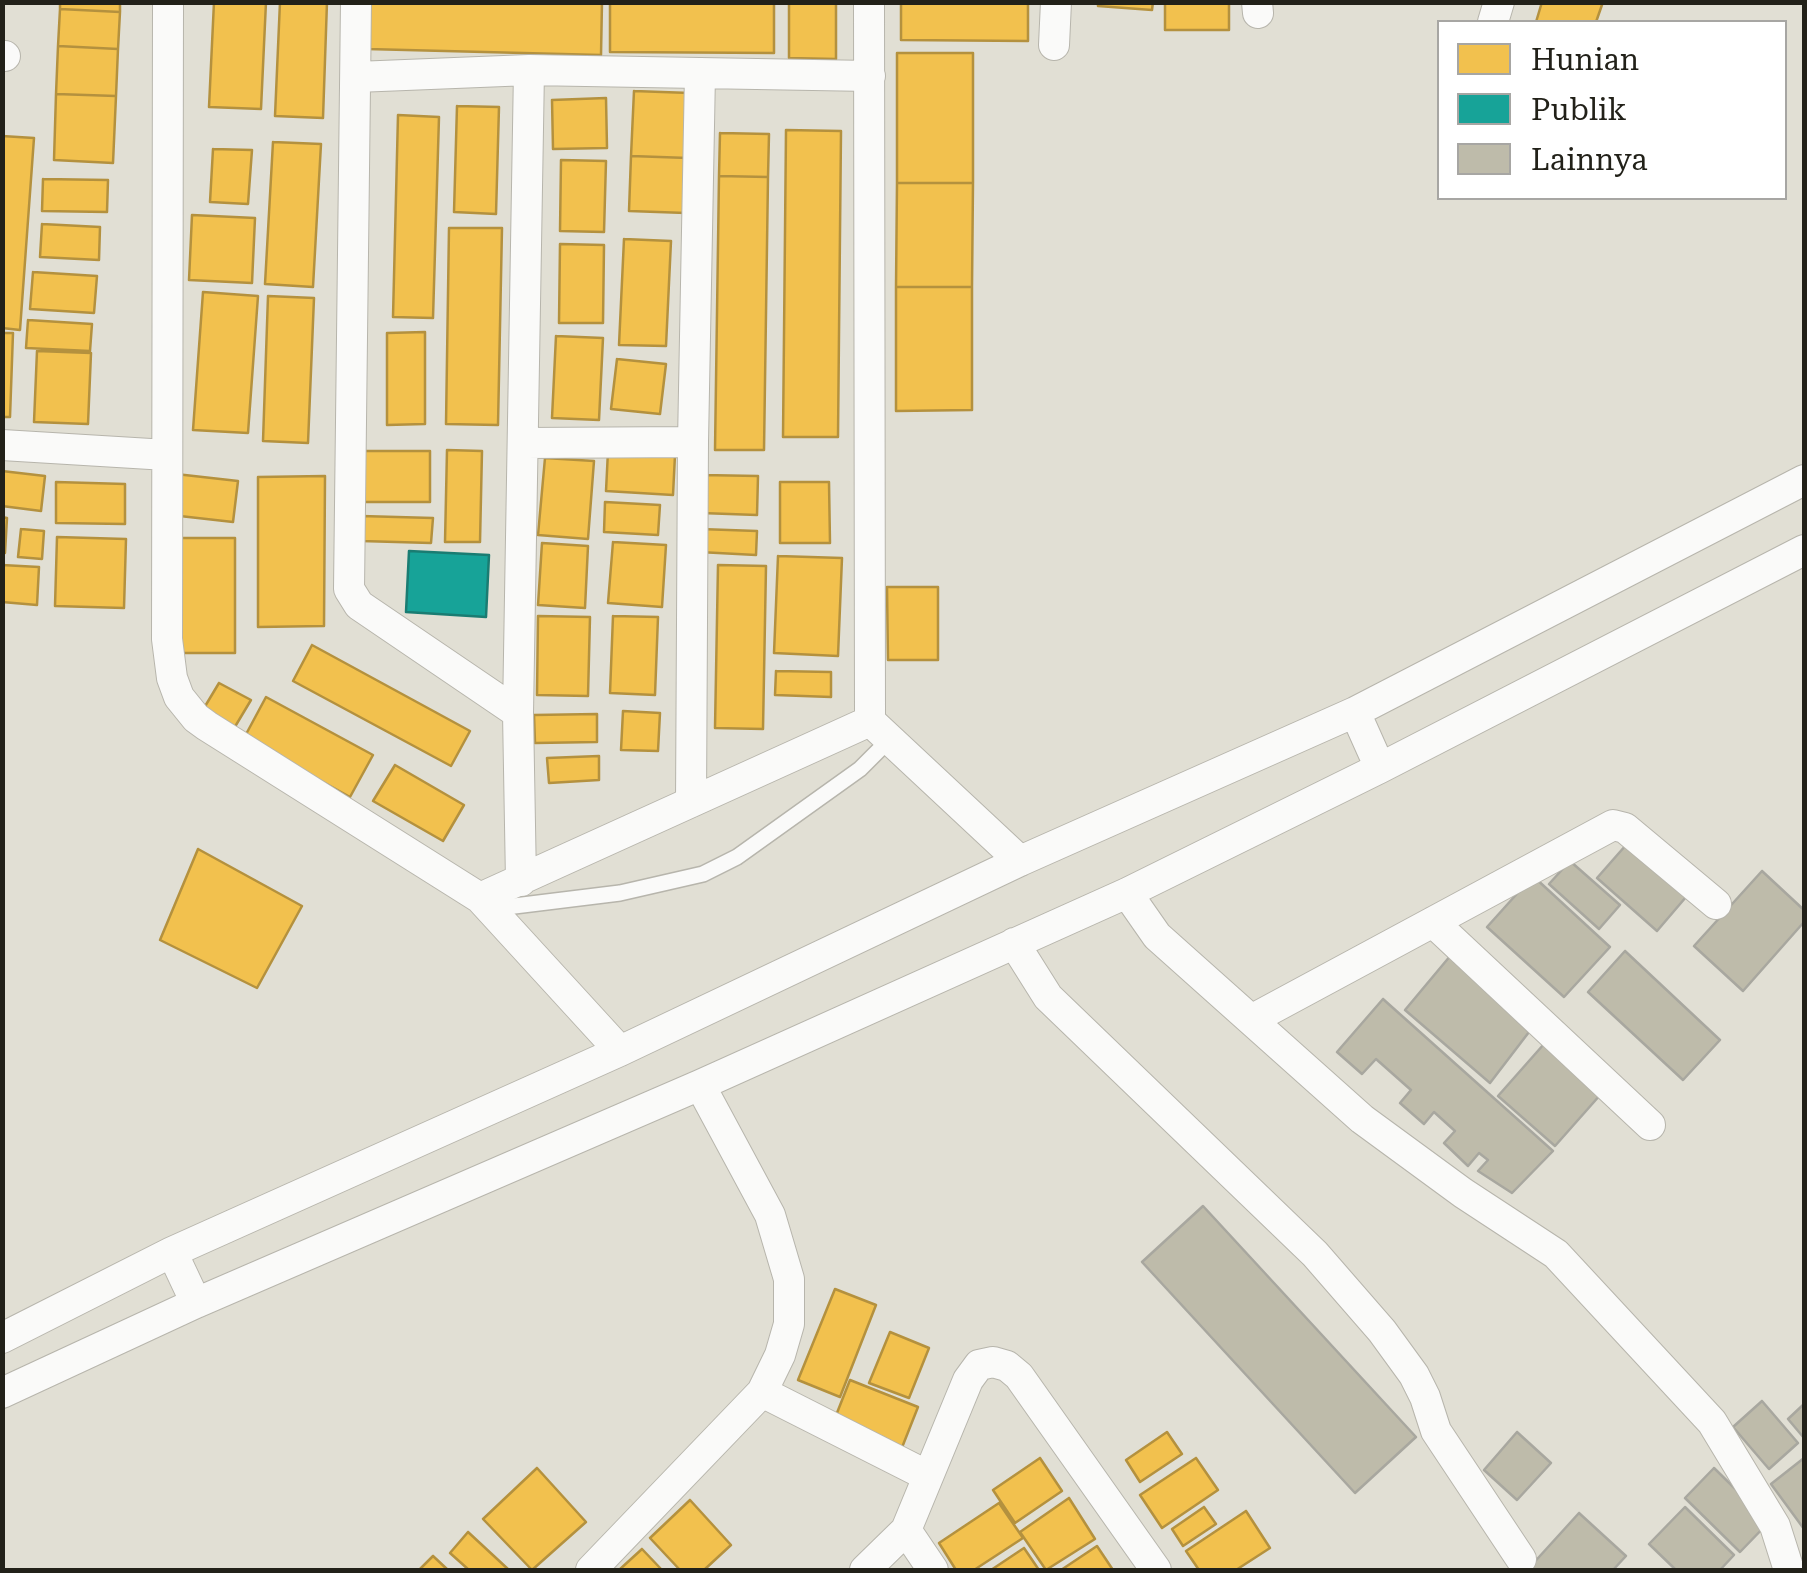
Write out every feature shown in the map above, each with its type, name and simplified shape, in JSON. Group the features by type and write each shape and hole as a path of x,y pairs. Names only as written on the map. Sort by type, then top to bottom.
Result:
{"street":[{"path":"168,2 166,454 168,656 172,678 186,707 207,726 485,904 620,1052"},
{"path":"356,2 349,589 359,606 518,713"},
{"path":"869,2 880,730 1020,861"},
{"path":"1054,44 1056,2"},
{"path":"356,77 529,70 870,76"},
{"path":"520,881 518,713 529,70"},
{"path":"692,802 700,73"},
{"path":"525,444 693,442"},
{"path":"2,445 166,454"},
{"path":"2,1338 172,1252 620,1052 1020,861 1355,712 1804,480"},
{"path":"2,1393 196,1303 700,1086 1127,893 1804,550"},
{"path":"1355,712 1380,768"},
{"path":"485,904 520,881 692,802 880,730"},
{"path":"1251,1020 1614,825 1625,828 1716,904"},
{"path":"1127,893 1157,936 1362,1119 1488,1211 1556,1254 1712,1422 1775,1526 1789,1570"},
{"path":"1433,922 1650,1126"},
{"path":"1014,943 1048,997 1315,1254 1382,1332 1414,1375 1426,1397 1436,1431 1521,1559"},
{"path":"590,1570 762,1392 780,1355 789,1324 788,1279 770,1214 700,1086"},
{"path":"172,1252 196,1303"},
{"path":"864,1570 906,1530 974,1370 992,1362 1007,1366 1020,1376 1156,1570"},
{"path":"762,1392 928,1476"},
{"path":"906,1530 933,1570"}],"lane":[{"path":"485,904 620,893 703,874 737,857 845,780 880,730"}],"building: Hunian":[{"path":"60,2 120,2 120,12 60,9"},
{"path":"214,2 266,2 261,109 209,107"},
{"path":"280,2 327,2 323,118 275,116"},
{"path":"368,2 602,2 601,55 367,49"},
{"path":"610,2 774,2 774,53 610,52"},
{"path":"789,2 836,2 836,59 789,58"},
{"path":"901,2 1028,2 1028,41 901,40"},
{"path":"1098,2 1153,2 1152,10 1098,6"},
{"path":"1165,2 1229,2 1229,30 1165,30"},
{"path":"1542,2 1603,2 1597,20 1537,20"},
{"path":"60,9 120,12 118,49 58,46"},
{"path":"58,46 118,49 116,96 56,94"},
{"path":"897,53 973,53 973,183 897,183"},
{"path":"634,91 690,93 688,158 631,156"},
{"path":"56,94 116,96 113,163 54,160"},
{"path":"606,98 607,148 553,149 552,100"},
{"path":"457,106 499,107 496,214 454,212"},
{"path":"398,115 439,117 433,318 393,317"},
{"path":"786,130 841,131 838,437 783,437"},
{"path":"720,133 769,134 768,177 719,176"},
{"path":"2,136 34,138 20,330 2,328"},
{"path":"273,142 321,144 313,287 265,284"},
{"path":"213,149 252,150 248,204 210,202"},
{"path":"631,156 688,158 686,213 629,211"},
{"path":"561,160 606,161 604,232 560,231"},
{"path":"719,176 768,177 764,450 715,450"},
{"path":"43,179 108,180 107,212 42,211"},
{"path":"897,183 973,183 972,287 896,287"},
{"path":"192,215 255,218 252,283 189,280"},
{"path":"42,224 100,227 99,260 40,257"},
{"path":"449,228 502,228 498,425 446,424"},
{"path":"624,239 671,241 666,346 619,345"},
{"path":"560,244 604,245 603,323 559,323"},
{"path":"33,272 97,276 94,313 30,309"},
{"path":"896,287 972,287 972,410 896,411"},
{"path":"203,292 258,296 248,433 193,430"},
{"path":"268,296 314,298 308,443 263,441"},
{"path":"28,320 92,324 90,351 26,348"},
{"path":"425,332 425,424 387,425 387,333"},
{"path":"2,333 13,333 10,417 2,417"},
{"path":"556,336 603,338 599,420 552,418"},
{"path":"37,351 91,353 88,424 34,422"},
{"path":"617,359 666,364 660,414 611,409"},
{"path":"447,450 482,451 480,542 445,542"},
{"path":"359,451 430,451 430,502 359,502"},
{"path":"608,451 675,455 673,495 606,491"},
{"path":"545,458 594,461 588,539 538,535"},
{"path":"2,471 45,476 41,511 2,506"},
{"path":"176,474 238,481 233,522 171,515"},
{"path":"702,475 758,476 757,515 701,513"},
{"path":"325,476 324,626 258,627 258,477"},
{"path":"56,482 125,484 125,524 56,523"},
{"path":"780,482 829,482 830,543 780,543"},
{"path":"605,502 660,505 658,535 604,532"},
{"path":"361,516 433,518 431,543 361,541"},
{"path":"2,517 7,518 5,553 2,553"},
{"path":"21,529 44,531 42,559 18,557"},
{"path":"700,529 757,531 756,555 699,552"},
{"path":"57,537 126,539 124,608 55,606"},
{"path":"175,538 235,538 235,653 175,653"},
{"path":"613,542 666,545 662,607 608,603"},
{"path":"542,543 588,546 585,608 538,605"},
{"path":"778,556 842,558 838,656 774,653"},
{"path":"2,565 39,567 37,605 2,602"},
{"path":"718,565 766,566 763,729 715,728"},
{"path":"887,587 938,587 938,660 888,660"},
{"path":"538,616 590,617 588,696 537,695"},
{"path":"613,616 658,617 655,695 610,693"},
{"path":"312,645 470,731 451,766 293,681"},
{"path":"776,671 831,672 831,697 775,695"},
{"path":"219,683 251,700 233,730 201,713"},
{"path":"266,697 373,755 350,797 244,738"},
{"path":"623,711 660,713 658,751 621,750"},
{"path":"597,714 597,742 535,743 534,715"},
{"path":"599,756 599,780 549,783 547,758"},
{"path":"395,765 464,805 443,841 373,801"},
{"path":"198,849 302,906 257,988 160,940"},
{"path":"835,1289 876,1305 840,1397 798,1380"},
{"path":"890,1332 929,1348 909,1398 869,1383"},
{"path":"850,1380 918,1407 901,1450 833,1423"},
{"path":"1167,1432 1182,1454 1140,1482 1126,1460"},
{"path":"1040,1458 1062,1491 1015,1523 993,1490"},
{"path":"1196,1458 1218,1490 1162,1528 1140,1495"},
{"path":"537,1468 586,1522 532,1570 483,1519"},
{"path":"1069,1498 1095,1539 1046,1570 1020,1532"},
{"path":"690,1500 731,1545 704,1570 680,1570 650,1538"},
{"path":"999,1503 1023,1538 974,1570 956,1570 939,1543"},
{"path":"1204,1507 1216,1524 1183,1546 1172,1529"},
{"path":"1246,1511 1270,1548 1236,1570 1199,1570 1186,1551"},
{"path":"468,1532 509,1570 469,1570 450,1553"},
{"path":"1097,1546 1113,1570 1061,1570"},
{"path":"1024,1548 1039,1570 991,1570"},
{"path":"642,1549 662,1570 619,1570"},
{"path":"433,1556 448,1570 419,1570"}],"building: Publik":[{"path":"409,551 489,555 486,617 406,612"}],"building: Lainnya":[{"path":"1626,845 1686,897 1657,931 1597,878"},
{"path":"1570,861 1620,905 1599,929 1549,884"},
{"path":"1762,871 1804,910 1804,922 1743,991 1694,946"},
{"path":"1533,876 1610,947 1564,997 1487,927"},
{"path":"1625,951 1720,1040 1683,1080 1588,992"},
{"path":"1451,955 1529,1032 1490,1083 1405,1010"},
{"path":"1383,999 1553,1151 1512,1193 1478,1171 1488,1160 1479,1153 1468,1166 1444,1143 1455,1131 1434,1112 1424,1124 1400,1103 1411,1090 1376,1059 1362,1074 1337,1052"},
{"path":"1544,1044 1601,1094 1555,1146 1498,1096"},
{"path":"1203,1206 1416,1437 1355,1493 1142,1262"},
{"path":"1762,1401 1798,1443 1769,1469 1733,1427"},
{"path":"1804,1404 1804,1438 1788,1419"},
{"path":"1517,1432 1551,1463 1517,1500 1484,1470"},
{"path":"1804,1458 1804,1529 1771,1484"},
{"path":"1714,1468 1769,1522 1740,1552 1685,1498"},
{"path":"1685,1507 1734,1555 1720,1570 1676,1570 1649,1544"},
{"path":"1579,1513 1626,1556 1613,1570 1529,1568"}]}
